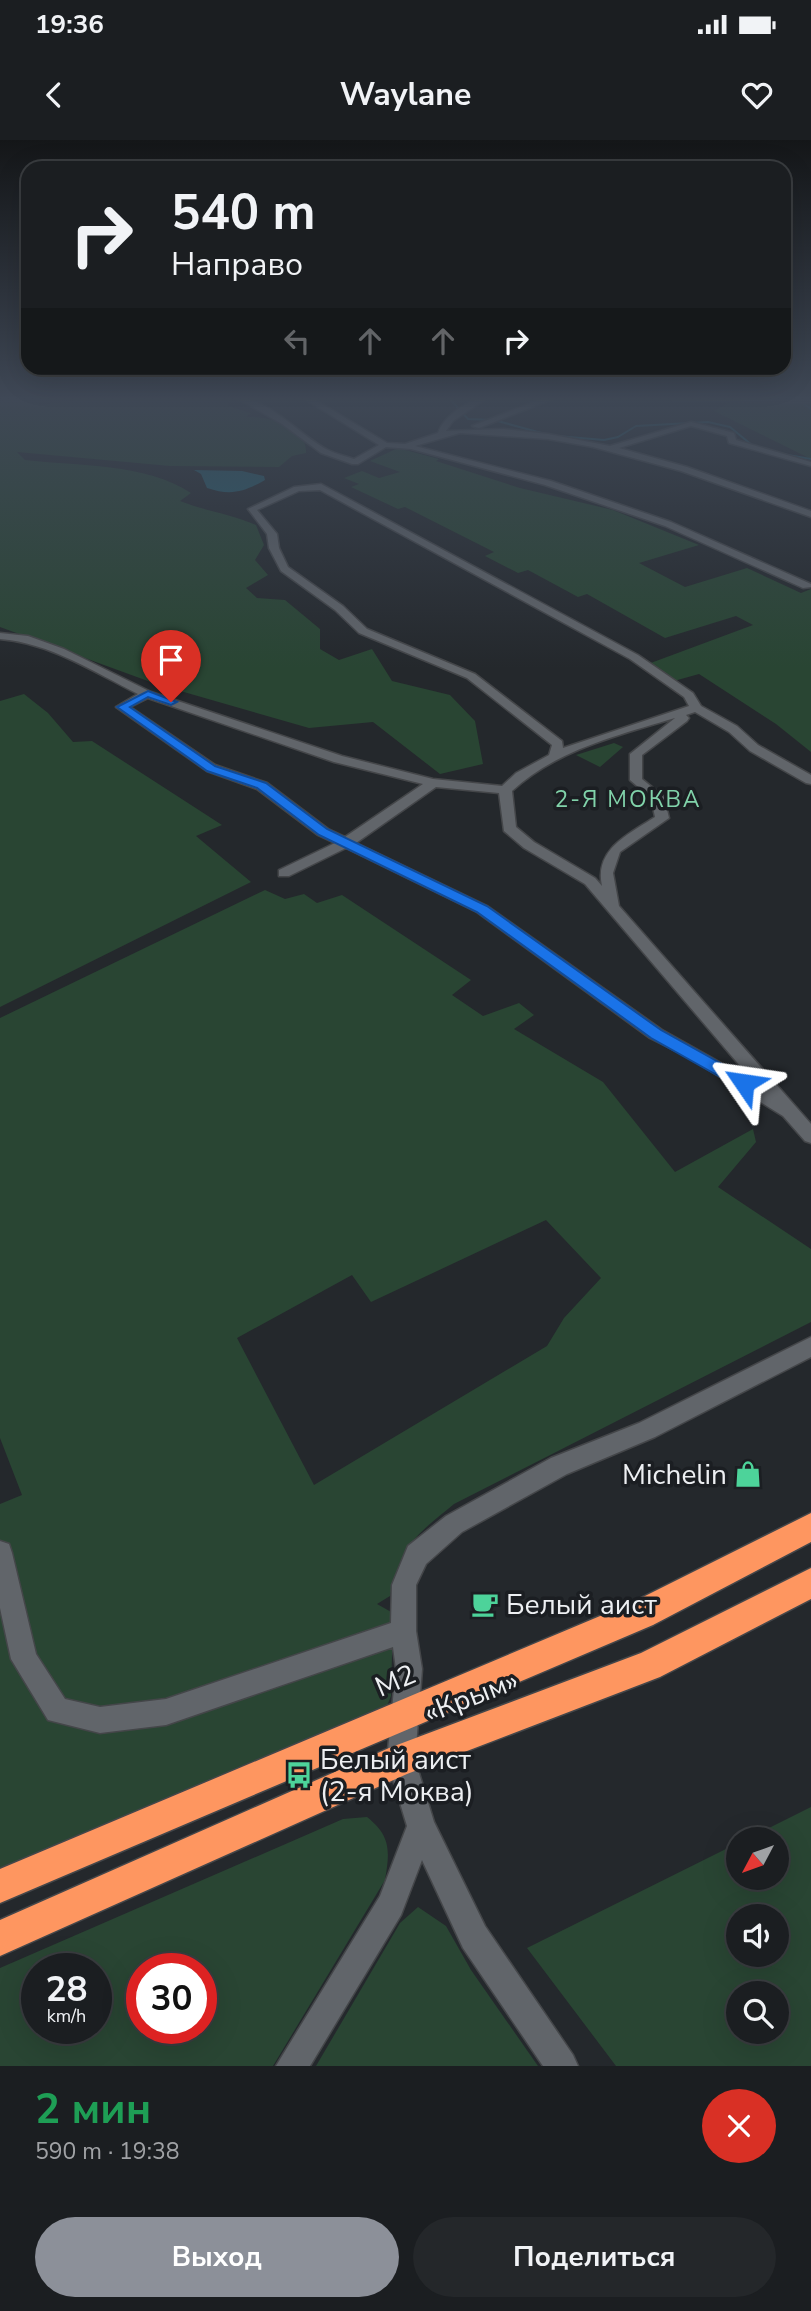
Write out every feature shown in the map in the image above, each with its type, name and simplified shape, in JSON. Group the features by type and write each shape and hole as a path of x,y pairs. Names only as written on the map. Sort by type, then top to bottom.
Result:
{"highway":[{"name":"М2","path":"0,1886 642,1614 811,1527"},
{"name":"«Крым»","path":"0,1938 401,1760 649,1666 811,1583"}],"street":[{"path":"310,488 297,489 253,509 272,534 274,548 284,569 339,608 363,631 471,676 558,744 554,757"},
{"path":"323,488 634,657 689,695 696,708 733,729 754,748 811,780"},
{"path":"560,488 667,524 807,586"},
{"path":"740,488 811,514"},
{"path":"0,636 24,638 60,651 148,694 338,759 433,783 505,790"},
{"path":"148,694 122,707 211,768 262,786 323,832 482,909 656,1034 696,1054 791,1112"},
{"path":"505,790 523,772 554,757 696,708"},
{"path":"613,904 606,873 614,850 662,818 657,797 636,780 636,754 696,708"},
{"path":"284,873 346,843 433,783"},
{"path":"505,790 509,828 529,845 590,881 613,904 811,1136"},
{"path":"562,2066 474,1937 421,1826 401,1760 409,1669 403,1631 404,1585 416,1555 454,1524 559,1466 647,1430 811,1346"},
{"path":"0,1553 24,1660 57,1712 100,1720 166,1712 403,1631"},
{"path":"292,2066 391,1905 421,1826"}],"green space":[{"path":"0,488 182,488 191,493 180,501 256,525 264,545 255,560 268,575 246,588 257,598 285,600 320,629 320,649 339,660 372,649 392,681 450,695 475,721 483,764 440,774 373,722 309,728 156,684 0,627"},
{"path":"353,488 520,488 613,510 699,545 639,563 685,587 747,568 801,593 811,589 811,752 776,724 699,674 674,681 648,664 753,625 736,616 665,638 587,594 578,597 528,570 518,573 485,556 494,552 405,507 398,509"},
{"path":"24,694 48,713 73,742 92,741 222,825 196,836 251,882 0,1007 0,701"},
{"path":"614,743 623,747 600,767 576,755"},
{"path":"265,890 285,899 304,894 317,903 342,895 471,980 452,995 483,1016 519,1003 534,1015 514,1029 603,1082 675,1172 753,1129 756,1142 718,1187 811,1249 811,1322 454,1504 429,1525 405,1553 390,1596 377,1604 393,1613 391,1696 374,1738 0,1891 0,1504 22,1495 0,1438 0,1018","holes":["546,1220 601,1278 564,1318 547,1346 314,1485 237,1338 352,1275 371,1302"]},
{"path":"811,1807 811,2066 616,2066 527,1948 726,1849 726,1890 789,1890 789,1827 771,1827"},
{"path":"367,1817 385,1838 388,1861 385,1880 273,2066 0,2066 0,1968 21,1959 21,2044 112,2044 112,1953 35,1953 343,1819"},
{"path":"418,1907 446,1926 471,1970 538,2066 316,2066 400,1923"}],"water":[{"path":"207,488 248,488 230,492"}],"place":[{"name":"Michelin","path":"748,1474"},
{"name":"Белый аист","path":"485,1604"},
{"name":"Белый аист (2-я Моква)","path":"299,1775"}],"district":[{"name":"2-Я МОКВА","path":"628,799"}],"route":[{"path":"171,702 148,694 122,707 211,768 262,786 323,832 482,909 604,994 656,1034 744,1083"}]}
